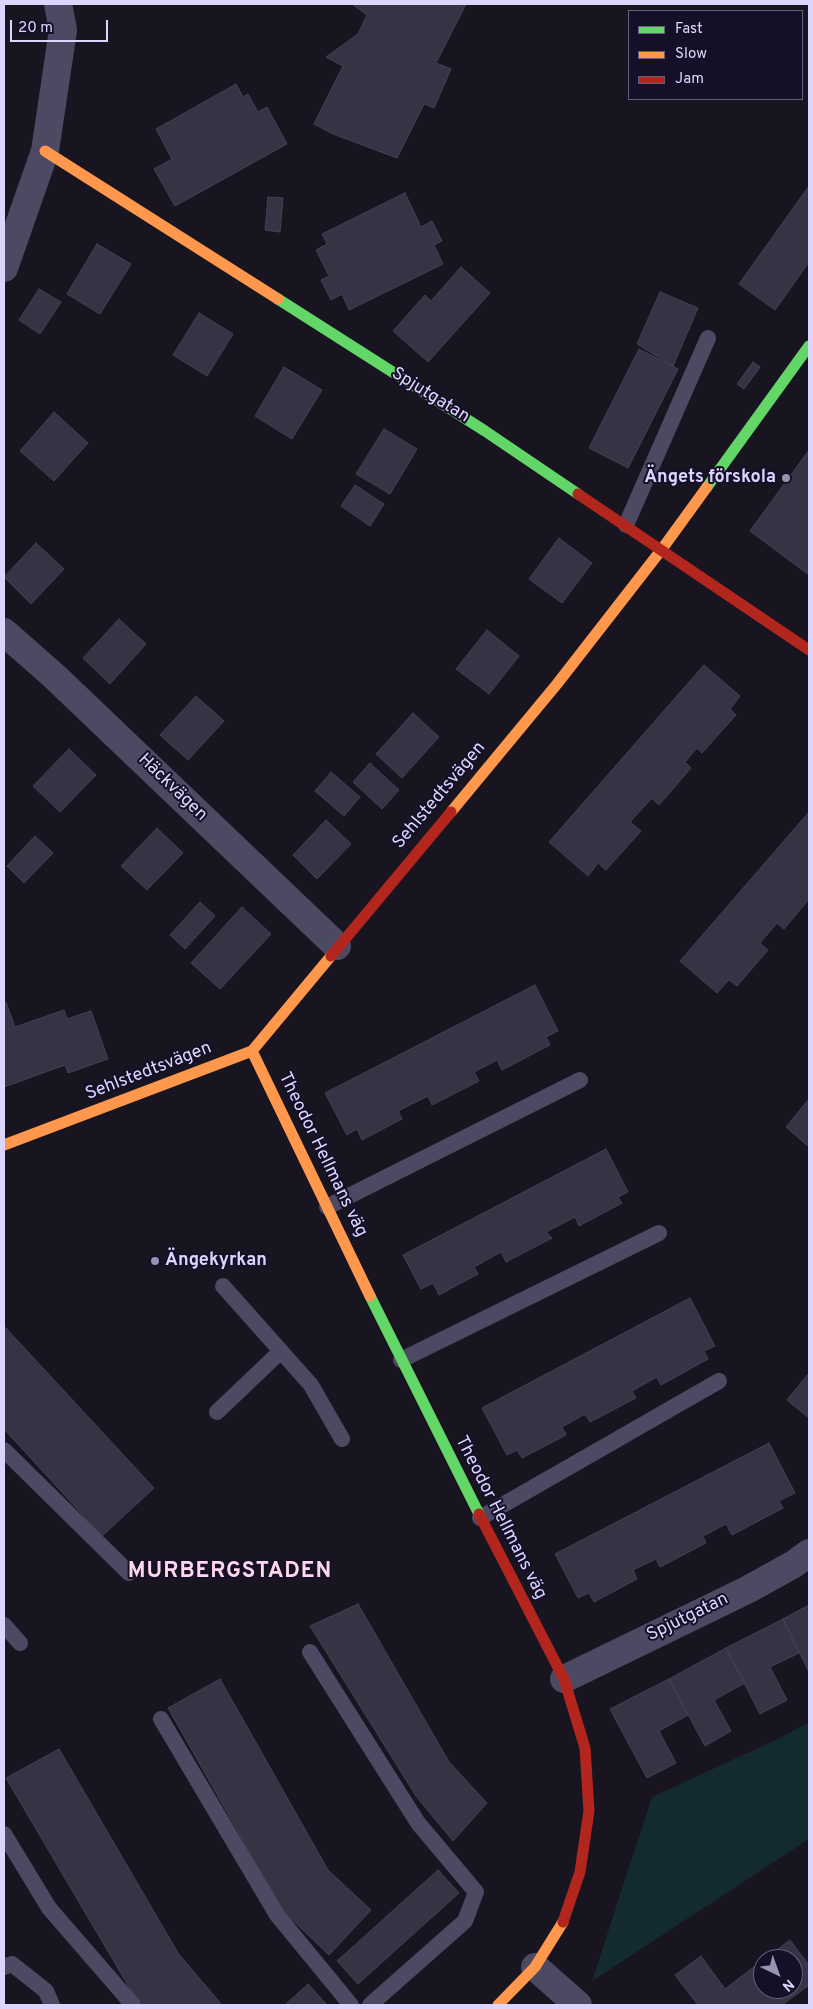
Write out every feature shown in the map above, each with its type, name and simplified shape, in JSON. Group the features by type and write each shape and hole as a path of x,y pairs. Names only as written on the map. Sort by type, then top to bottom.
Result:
{"street":[{"path":"4,268 45,151 63,30 58,4"},
{"name":"Spjutgatan","path":"45,151 485,431 809,650"},
{"name":"Sehlstedtsvägen","path":"4,1145 252,1051 557,684 662,549 809,346"},
{"name":"Häckvägen","path":"4,632 54,676 338,946"},
{"name":"Theodor Hellmans väg","path":"252,1051 401,1360 480,1518 564,1679 585,1748 589,1811 580,1872 564,1920 535,1967 498,2005"},
{"name":"Spjutgatan","path":"564,1679 747,1590 794,1564 809,1553"},
{"path":"535,1967 578,2005"}],"lane":[{"path":"626,525 708,338"},
{"path":"327,1206 580,1080"},
{"path":"401,1360 659,1233"},
{"path":"223,1286 311,1385 342,1438"},
{"path":"216,1412 281,1351"},
{"path":"480,1518 719,1381"},
{"path":"4,1450 129,1573"},
{"path":"4,1625 20,1644"},
{"path":"310,1652 418,1823 476,1892 464,1921 370,2005"},
{"path":"161,1719 278,1915 352,2005"},
{"path":"4,1834 49,1908 133,2005"},
{"path":"4,1967 12,1964 46,1991 52,2005"}],"green space":[{"path":"809,1722 809,1839 592,1981 652,1797 780,1738"}],"building":[{"path":"352,4 466,4 436,63 451,69 434,108 424,104 397,158 333,134 314,124 343,66 326,57 358,34 367,15"},
{"path":"236,84 243,97 248,94 258,112 267,107 287,144 175,206 154,169 172,159 156,129"},
{"path":"809,186 809,262 775,310 739,284"},
{"path":"405,193 421,227 432,221 442,241 434,245 443,264 349,310 342,294 331,300 321,280 329,276 316,250 327,244 322,234"},
{"path":"268,197 283,198 280,232 265,230"},
{"path":"97,244 131,264 100,314 67,294"},
{"path":"461,267 490,293 428,362 393,331 425,295 431,301"},
{"path":"39,289 61,302 40,334 19,320"},
{"path":"660,292 698,308 673,366 637,344"},
{"path":"199,313 233,334 207,376 173,355"},
{"path":"639,349 678,369 628,468 589,448"},
{"path":"753,362 760,367 744,389 737,384"},
{"path":"284,367 322,390 292,439 255,416"},
{"path":"54,412 88,443 54,481 20,451"},
{"path":"384,429 417,449 390,494 356,474"},
{"path":"809,450 809,575 750,531"},
{"path":"355,485 384,504 370,526 341,506"},
{"path":"559,538 592,563 562,603 529,579"},
{"path":"36,543 64,569 31,604 4,577"},
{"path":"119,619 146,644 110,684 83,658"},
{"path":"487,630 519,656 489,694 456,669"},
{"path":"704,665 740,696 730,709 736,715 702,753 697,748 685,762 691,768 659,805 652,798 630,822 641,831 606,870 598,863 588,876 549,842"},
{"path":"196,696 224,721 188,760 160,735"},
{"path":"413,713 439,737 402,778 376,754"},
{"path":"69,749 96,775 60,812 33,786"},
{"path":"370,763 399,790 382,809 353,782"},
{"path":"331,772 360,797 344,816 315,791"},
{"path":"809,812 809,899 784,929 777,923 760,943 768,950 737,986 729,980 717,993 680,961"},
{"path":"326,820 351,844 317,879 293,855"},
{"path":"157,828 183,853 147,890 121,866"},
{"path":"35,836 53,853 24,883 7,866"},
{"path":"200,902 215,916 185,949 170,935"},
{"path":"242,907 271,934 220,989 191,963"},
{"path":"535,985 558,1031 546,1037 550,1045 502,1070 497,1060 474,1072 479,1081 432,1105 428,1096 398,1111 402,1119 362,1140 357,1129 347,1135 325,1093"},
{"path":"6,1002 15,1027 64,1010 67,1019 91,1011 108,1059 68,1073 65,1065 4,1087 4,1003"},
{"path":"809,1099 809,1147 786,1127"},
{"path":"606,1149 628,1192 618,1197 622,1203 579,1226 575,1217 546,1232 552,1238 506,1262 501,1252 474,1267 478,1274 439,1295 433,1283 421,1289 403,1255"},
{"path":"690,1298 715,1346 704,1351 708,1359 661,1385 657,1377 632,1391 636,1398 590,1422 585,1414 562,1427 566,1435 522,1458 517,1450 507,1455 482,1408"},
{"path":"4,1326 154,1488 102,1536 4,1429"},
{"path":"809,1373 809,1418 787,1400"},
{"path":"769,1443 795,1493 779,1501 783,1508 732,1535 726,1524 703,1536 706,1543 660,1567 656,1559 633,1570 637,1579 594,1602 589,1593 578,1598 555,1554"},
{"path":"358,1604 449,1762 487,1803 453,1841 416,1796 310,1626"},
{"path":"809,1605 809,1672 783,1619"},
{"path":"783,1619 799,1653 770,1667 787,1700 760,1714 726,1648"},
{"path":"726,1648 745,1683 714,1700 731,1731 705,1746 669,1679"},
{"path":"220,1679 328,1870 371,1910 329,1955 283,1911 168,1708"},
{"path":"669,1679 688,1715 659,1731 676,1763 647,1778 610,1709"},
{"path":"59,1749 178,1953 222,2005 142,2005 136,1999 6,1778"},
{"path":"438,1870 459,1893 358,1984 337,1961"},
{"path":"790,1940 797,1949 778,1949"},
{"path":"701,1956 725,1989 753,1968 753,1999 790,1999 782,2005 698,2005 675,1975"},
{"path":"803,1957 809,1965 809,1985 803,1989"},
{"path":"308,1984 327,2005 285,2005"}],"traffic: fast":[{"path":"278,299 485,431 578,494"},
{"path":"707,487 809,346"},
{"path":"370,1296 479,1514"}],"traffic: slow":[{"path":"45,151 278,299"},
{"path":"451,812 557,684 662,549 707,487"},
{"path":"4,1145 252,1051 331,956"},
{"path":"252,1051 370,1296"},
{"path":"498,2005 535,1967 563,1922"}],"traffic: jam":[{"path":"578,494 809,650"},
{"path":"331,956 451,812"},
{"path":"479,1514 564,1679 585,1748 589,1811 580,1872 563,1922"}],"place":[{"name":"Ängets förskola","path":"786,478"},
{"name":"Ängekyrkan","path":"155,1261"}],"district":[{"name":"MURBERGSTADEN","path":"230,1573"}]}
